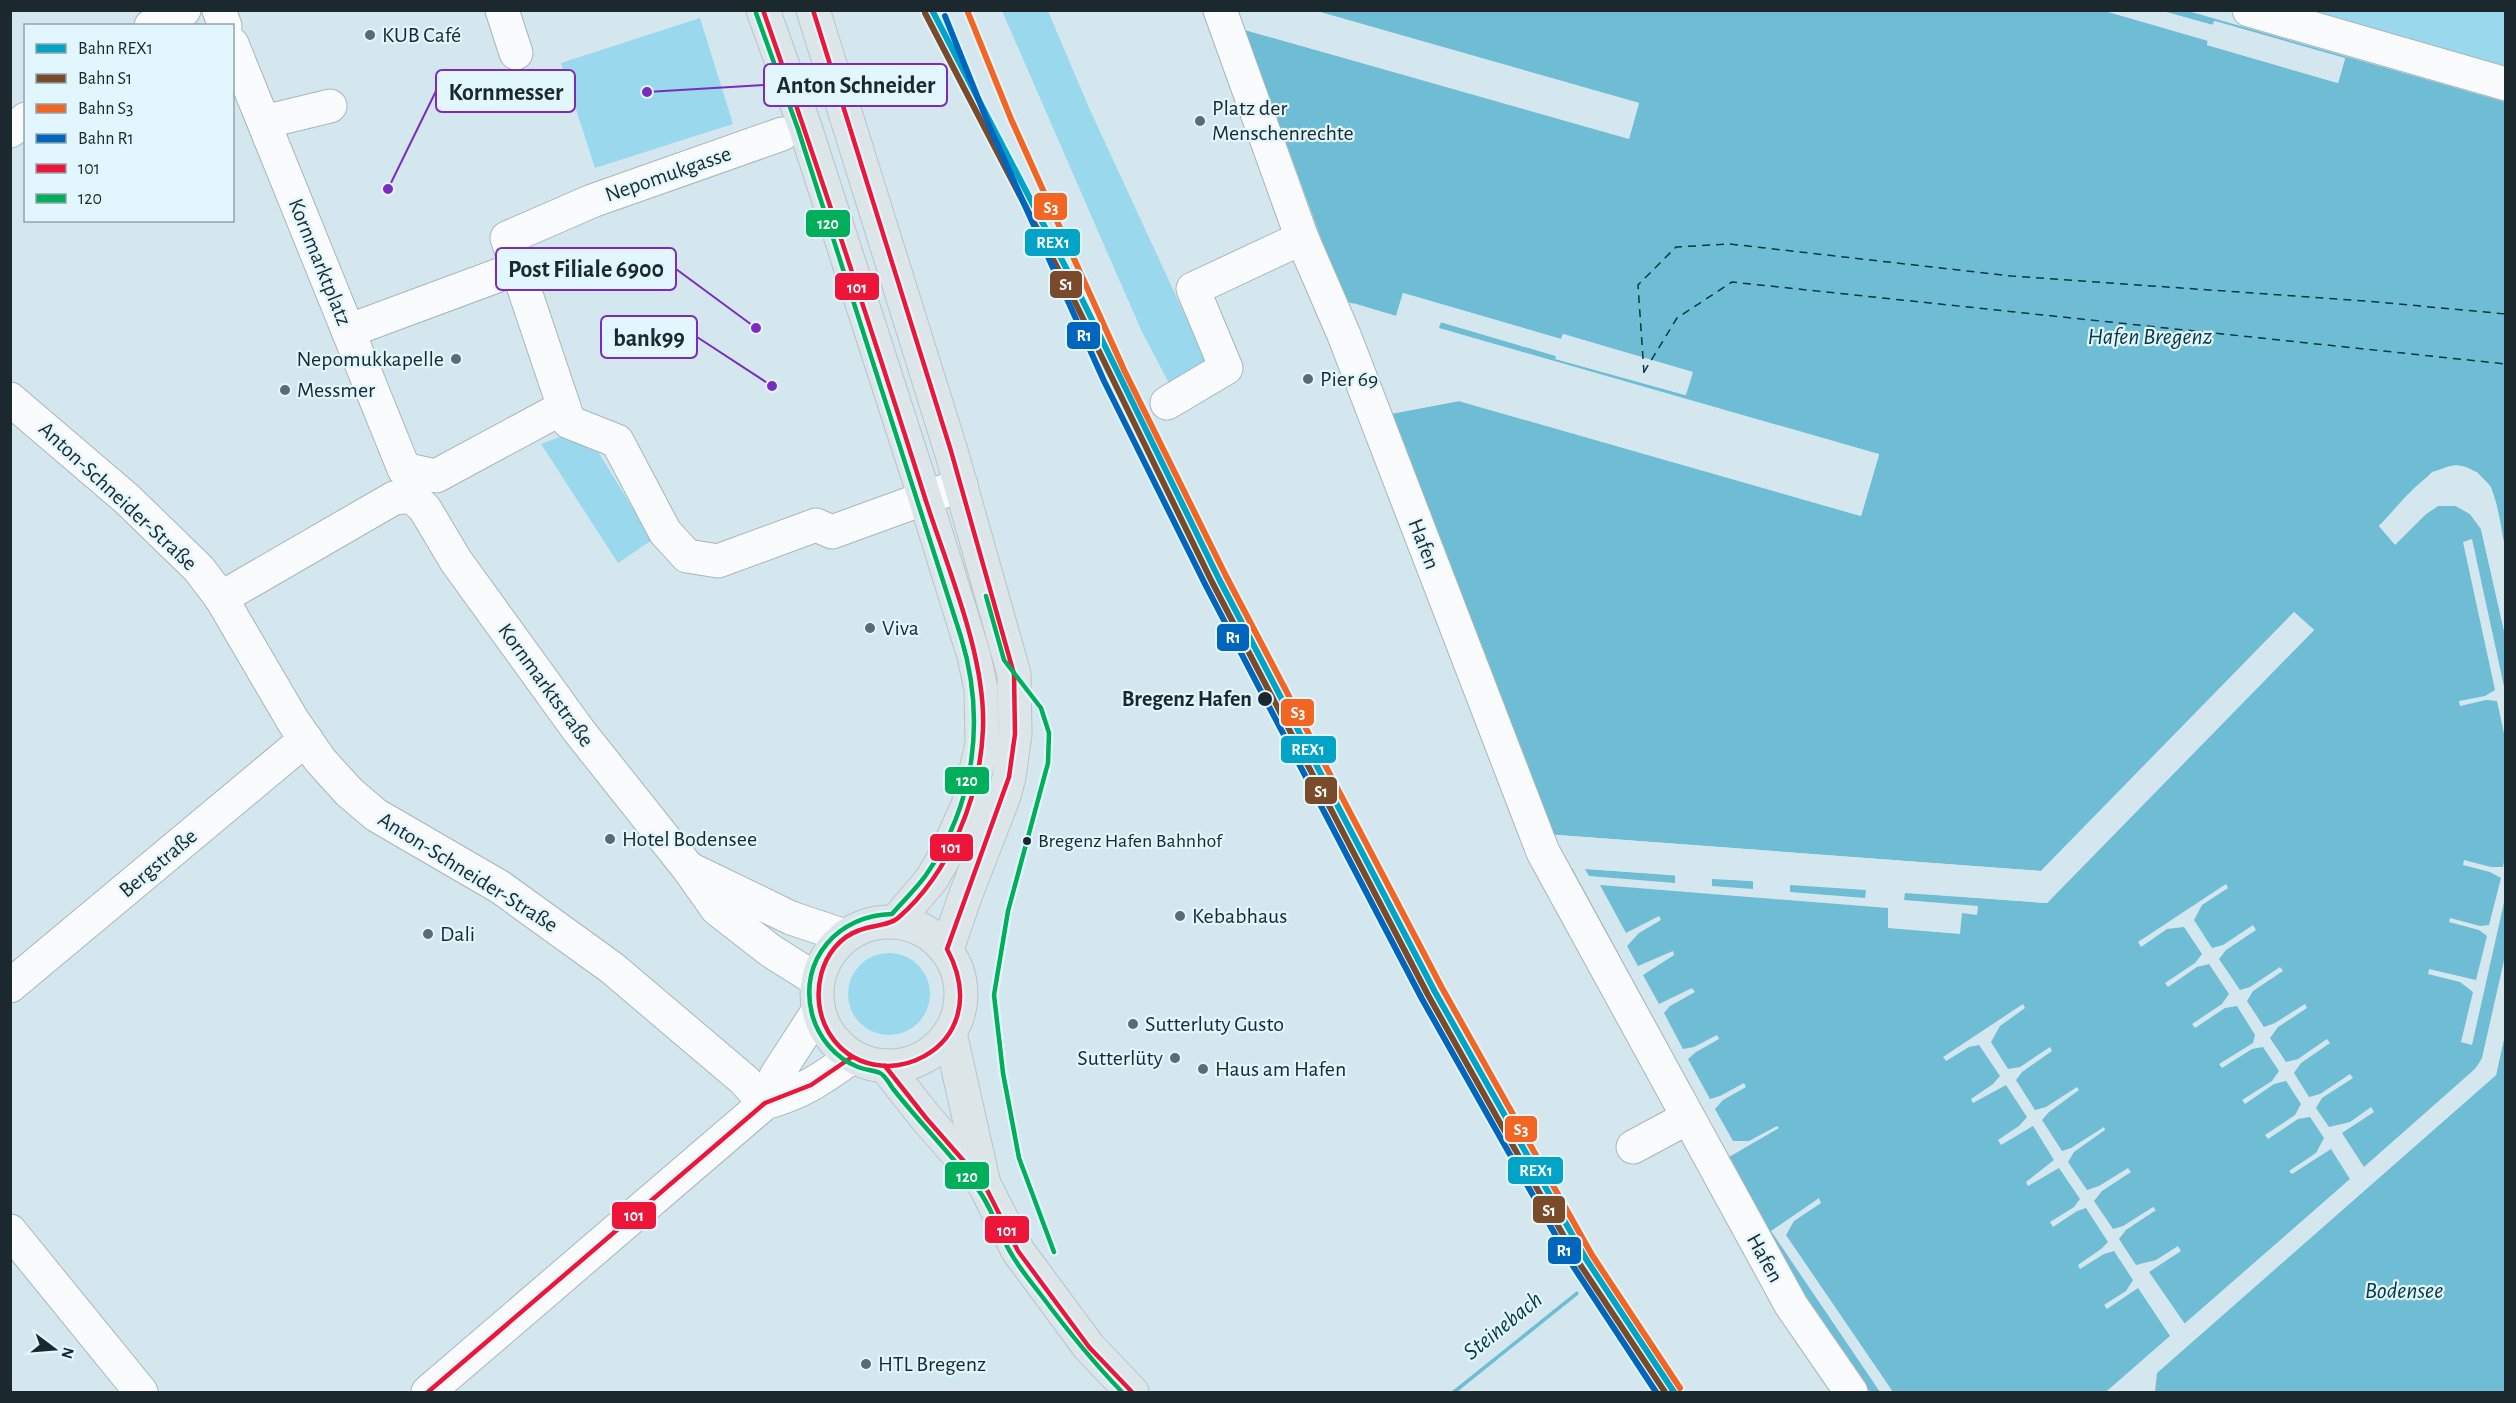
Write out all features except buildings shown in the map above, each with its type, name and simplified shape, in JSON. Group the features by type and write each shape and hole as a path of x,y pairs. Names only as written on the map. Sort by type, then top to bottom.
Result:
{"main road":[{"path":"763,10 805,127 925,498 974,656 981,689 982,744 968,805 944,858 931,880 896,921"},
{"path":"813,10 961,485 1014,674 1015,723 1012,760 1004,796 947,949"},
{"path":"896,921 915,926 933,935 947,949 956,964 962,996 958,1015 950,1033 938,1048 922,1059 904,1065 885,1066 868,1064 852,1057 837,1045 825,1029 818,995 823,963 832,948 845,936 860,927 878,922 896,921"},
{"path":"950,1033 984,1184 1018,1251 1089,1347 1132,1392"},
{"path":"885,1066 926,1118 984,1184"}],"street":[{"path":"155,24 184,10"},
{"path":"502,10 516,53"},
{"name":"Hafen","path":"1220,10 1302,238 1344,335 1548,853 1687,1118 1791,1305 1851,1392"},
{"path":"2249,10 2505,84"},
{"name":"Kornmarktplatz","path":"234,49 408,482"},
{"path":"264,122 330,106"},
{"path":"10,131 24,120"},
{"name":"Nepomukgasse","path":"518,268 507,238 592,201 782,135"},
{"path":"1167,403 1226,368 1193,289 1302,238"},
{"path":"348,331 518,268 569,422 617,441 665,531 687,556 718,561 816,525 832,532 961,485"},
{"name":"Anton-Schneider-Straße","path":"10,399 127,499 198,569 221,598 320,760 349,792 376,815 500,887 612,968 744,1080 765,1103"},
{"path":"221,598 394,498 408,482 436,476 564,407"},
{"name":"Kornmarktstraße","path":"408,482 456,561 579,731 688,868 717,909 771,951 818,995"},
{"name":"Bergstraße","path":"10,986 306,739"},
{"name":"Kornmarktstraße","path":"688,868 791,918 845,936"},
{"path":"765,1103 776,1076 818,995"},
{"path":"428,1392 765,1103 794,1095 827,1076 852,1057"},
{"path":"1633,1147 1687,1118"},
{"path":"10,1231 141,1392"}],"shaded area":[{"path":"1002,11 1048,11 1090,110 1208,365 1170,385 1142,332"},
{"path":"2299,11 2505,11 2505,69"},
{"path":"700,18 733,124 595,168 561,63"},
{"path":"562,436 584,440 599,453 652,540 618,563 541,444"},
{"path":"889,953 905,957 918,965 926,978 930,994 926,1010 918,1023 905,1031 889,1035 873,1031 860,1023 852,1010 848,994 852,978 860,965 873,957"}],"water":[{"name":"Hafen Bregenz","path":"1316,11 2105,11 2208,41 2207,45 2338,83 2345,59 2214,21 2213,25 2162,11 2188,11 2505,102 2505,548 2498,510 2491,488 2479,475 2465,467 2451,466 2424,480 2379,526 2395,544 2426,514 2438,506 2456,506 2470,514 2481,529 2505,635 2506,956 2482,1060 2471,1074 2106,1392 1870,1392 1796,1281 1560,867 2047,903 2314,630 2294,612 2041,871 1544,834 1385,415 1459,401 1861,516 1879,455 1438,328 1440,322 1556,356 1556,359 1685,395 1692,372 1563,334 1561,339 1403,293 1396,316 1344,301 1245,30 1629,138 1639,103"},
{"name":"Bodensee","path":"2505,1033 2505,1392 2155,1392 2157,1373 2496,1075"},
{"path":"1577,1291 1579,1294 1457,1392 1451,1392"}],"pier":[{"path":"1313,10 1639,103 1629,139 1244,28 1627,135 1636,105 1315,13"},
{"path":"2115,10 2209,38 2211,43 2336,80 2342,60 2216,24 2212,28 2162,13 2159,10 2212,25 2215,21 2345,58 2338,83 2207,45 2208,40 2105,11"},
{"path":"1403,293 1561,339 1563,334 1693,372 1686,395 1555,359 1556,356 1441,322 1439,328 1879,454 1861,516 1459,401 1385,415 1385,412 1460,398 1859,513 1875,456 1438,331 1435,328 1438,320 1441,319 1557,353 1559,357 1684,391 1689,374 1565,338 1560,342 1405,297 1397,319 1354,307 1353,303 1396,316"},
{"path":"2456,465 2477,472 2491,487 2506,551 2503,548 2488,488 2481,478 2463,469 2450,469 2434,475 2383,526 2395,540 2424,512 2437,504 2457,503 2472,511 2483,528 2506,622 2505,635 2481,529 2470,514 2456,506 2438,506 2426,514 2395,545 2379,526 2432,472"},
{"path":"2472,539 2505,691 2505,738 2497,701 2486,700 2460,706 2459,701 2485,696 2495,690 2463,542"},
{"path":"2294,612 2314,630 2047,903 1905,893 1904,900 1978,906 1977,915 1962,913 1960,934 1888,928 1888,908 1600,885 1626,933 1659,916 1661,920 1639,933 1627,946 1638,966 1673,951 1674,955 1643,975 1659,1004 1692,988 1695,992 1670,1006 1664,1013 1683,1049 1694,1047 1717,1035 1719,1039 1688,1059 1710,1099 1744,1083 1746,1087 1723,1100 1715,1109 1733,1141 1749,1141 1777,1126 1779,1128 1729,1157 1572,868 1560,867 1561,864 2046,900 2310,630 2294,616 2042,874 1546,837 1544,834 2041,871","holes":["1585,869 1675,875 1675,883 1589,876","1712,879 1753,881 1753,889 1712,886","1790,885 1866,890 1865,898 1790,892"]},
{"path":"2505,856 2505,898 2472,1045 2461,1042 2473,992 2460,982 2428,974 2429,969 2476,980 2487,936 2479,930 2449,922 2450,918 2480,926 2489,925 2501,878 2490,872 2463,865 2464,860 2491,867 2503,867"},
{"path":"2226,884 2228,888 2202,905 2194,920 2212,948 2223,945 2253,925 2256,930 2226,950 2219,959 2240,990 2250,987 2280,967 2283,971 2253,991 2247,1001 2264,1027 2275,1023 2305,1004 2307,1008 2278,1027 2270,1038 2286,1062 2298,1059 2327,1039 2330,1043 2301,1063 2294,1073 2309,1097 2320,1094 2350,1074 2353,1078 2322,1098 2316,1108 2329,1127 2350,1122 2371,1107 2374,1112 2342,1133 2364,1167 2476,1068 2482,1058 2505,956 2506,969 2485,1059 2473,1076 2111,1392 2106,1392 2170,1336 2138,1288 2107,1309 2104,1305 2126,1291 2133,1280 2114,1251 2104,1254 2080,1269 2078,1265 2108,1242 2086,1208 2077,1211 2053,1227 2050,1222 2074,1207 2080,1199 2059,1168 2028,1186 2026,1182 2054,1160 2033,1126 2001,1145 1998,1140 2019,1126 2027,1117 2006,1085 1973,1103 1971,1099 1993,1084 2000,1076 1979,1045 1969,1047 1946,1061 1943,1057 2023,1004 2025,1008 2000,1026 1991,1042 2008,1069 2020,1067 2050,1047 2052,1051 2022,1072 2016,1080 2035,1110 2046,1107 2077,1087 2079,1090 2049,1112 2042,1120 2062,1151 2071,1148 2104,1127 2105,1130 2074,1152 2068,1162 2087,1190 2099,1186 2128,1168 2131,1172 2102,1191 2094,1201 2113,1229 2123,1226 2153,1207 2156,1210 2126,1230 2119,1239 2136,1265 2156,1260 2178,1246 2181,1251 2149,1272 2185,1324 2350,1179 2331,1149 2292,1174 2289,1171 2316,1153 2324,1138 2310,1117 2298,1119 2268,1139 2265,1135 2295,1115 2301,1104 2286,1081 2274,1084 2245,1104 2242,1100 2272,1081 2279,1071 2263,1047 2252,1049 2222,1068 2219,1064 2253,1043 2255,1035 2237,1006 2225,1008 2195,1028 2192,1024 2222,1004 2229,994 2209,964 2197,967 2168,987 2165,983 2195,963 2202,954 2184,927 2167,929 2141,947 2138,942"},
{"path":"2506,1030 2496,1075 2154,1375 2155,1370 2494,1073 2503,1032"},
{"path":"1819,1198 1821,1203 1794,1221 1786,1235 1893,1392 1880,1392 1771,1231"}],"ferry route":[{"path":"1644,373 1638,285 1676,247 1730,244 2011,276 2366,301 2506,314"},
{"path":"1644,372 1677,318 1732,282 2506,364"}],"rail line":[{"name":"REX1","path":"932,10 1077,289 1219,579 1435,992 1586,1259 1674,1392"},
{"name":"S3","path":"967,10 1011,119 1125,372 1226,576 1442,988 1592,1255 1680,1388"},
{"name":"S1","path":"925,13 1070,292 1212,582 1428,995 1579,1263 1665,1392"},
{"name":"R1","path":"945,16 990,128 1104,381 1206,586 1422,999 1573,1266 1656,1392"}],"transit line":[{"name":"101","path":"763,10 954,582 972,642 982,701 983,729 976,781 959,832 947,856 933,879 898,918 890,923 860,930 846,937 835,947 821,974 819,1005 829,1033 849,1054 874,1064 900,1065 925,1056 945,1039 958,1015 959,985 947,949 1009,777 1015,734 1014,674 951,451 813,10"},
{"name":"120","path":"756,13 798,129 961,637 969,668 973,699 974,730 965,790 956,819 943,848 926,875 892,914 873,916 855,922 827,944 817,958 811,975 809,994 812,1014 818,1031 829,1046 850,1063 882,1074 966,1174 982,1194 1007,1247 1022,1270 1060,1321 1122,1392"},
{"name":"120","path":"986,596 1004,660 1041,708 1049,733 1048,763 1008,911 994,995 1003,1073 1019,1158 1054,1252"},
{"name":"101","path":"428,1392 765,1103 811,1085 852,1057"},
{"name":"101","path":"885,1066 926,1118 984,1184 1018,1251 1089,1347 1132,1392"}],"place":[{"name":"KUB Café","path":"370,35"},
{"name":"Anton Schneider","path":"647,92"},
{"name":"Platz der Menschenrechte","path":"1200,121"},
{"name":"Kornmesser","path":"388,189"},
{"name":"Post Filiale 6900","path":"756,328"},
{"name":"Nepomukkapelle","path":"456,359"},
{"name":"Pier 69","path":"1308,379"},
{"name":"bank99","path":"772,386"},
{"name":"Messmer","path":"285,390"},
{"name":"Viva","path":"870,628"},
{"name":"Bregenz Hafen","path":"1265,699"},
{"name":"Hotel Bodensee","path":"610,839"},
{"name":"Bregenz Hafen Bahnhof","path":"1027,841"},
{"name":"Kebabhaus","path":"1180,916"},
{"name":"Dali","path":"428,934"},
{"name":"Sutterluty Gusto","path":"1133,1024"},
{"name":"Sutterlüty","path":"1175,1058"},
{"name":"Haus am Hafen","path":"1203,1069"},
{"name":"HTL Bregenz","path":"866,1364"}],"water label":[{"name":"Steinebach","path":"1503,1326"}]}
